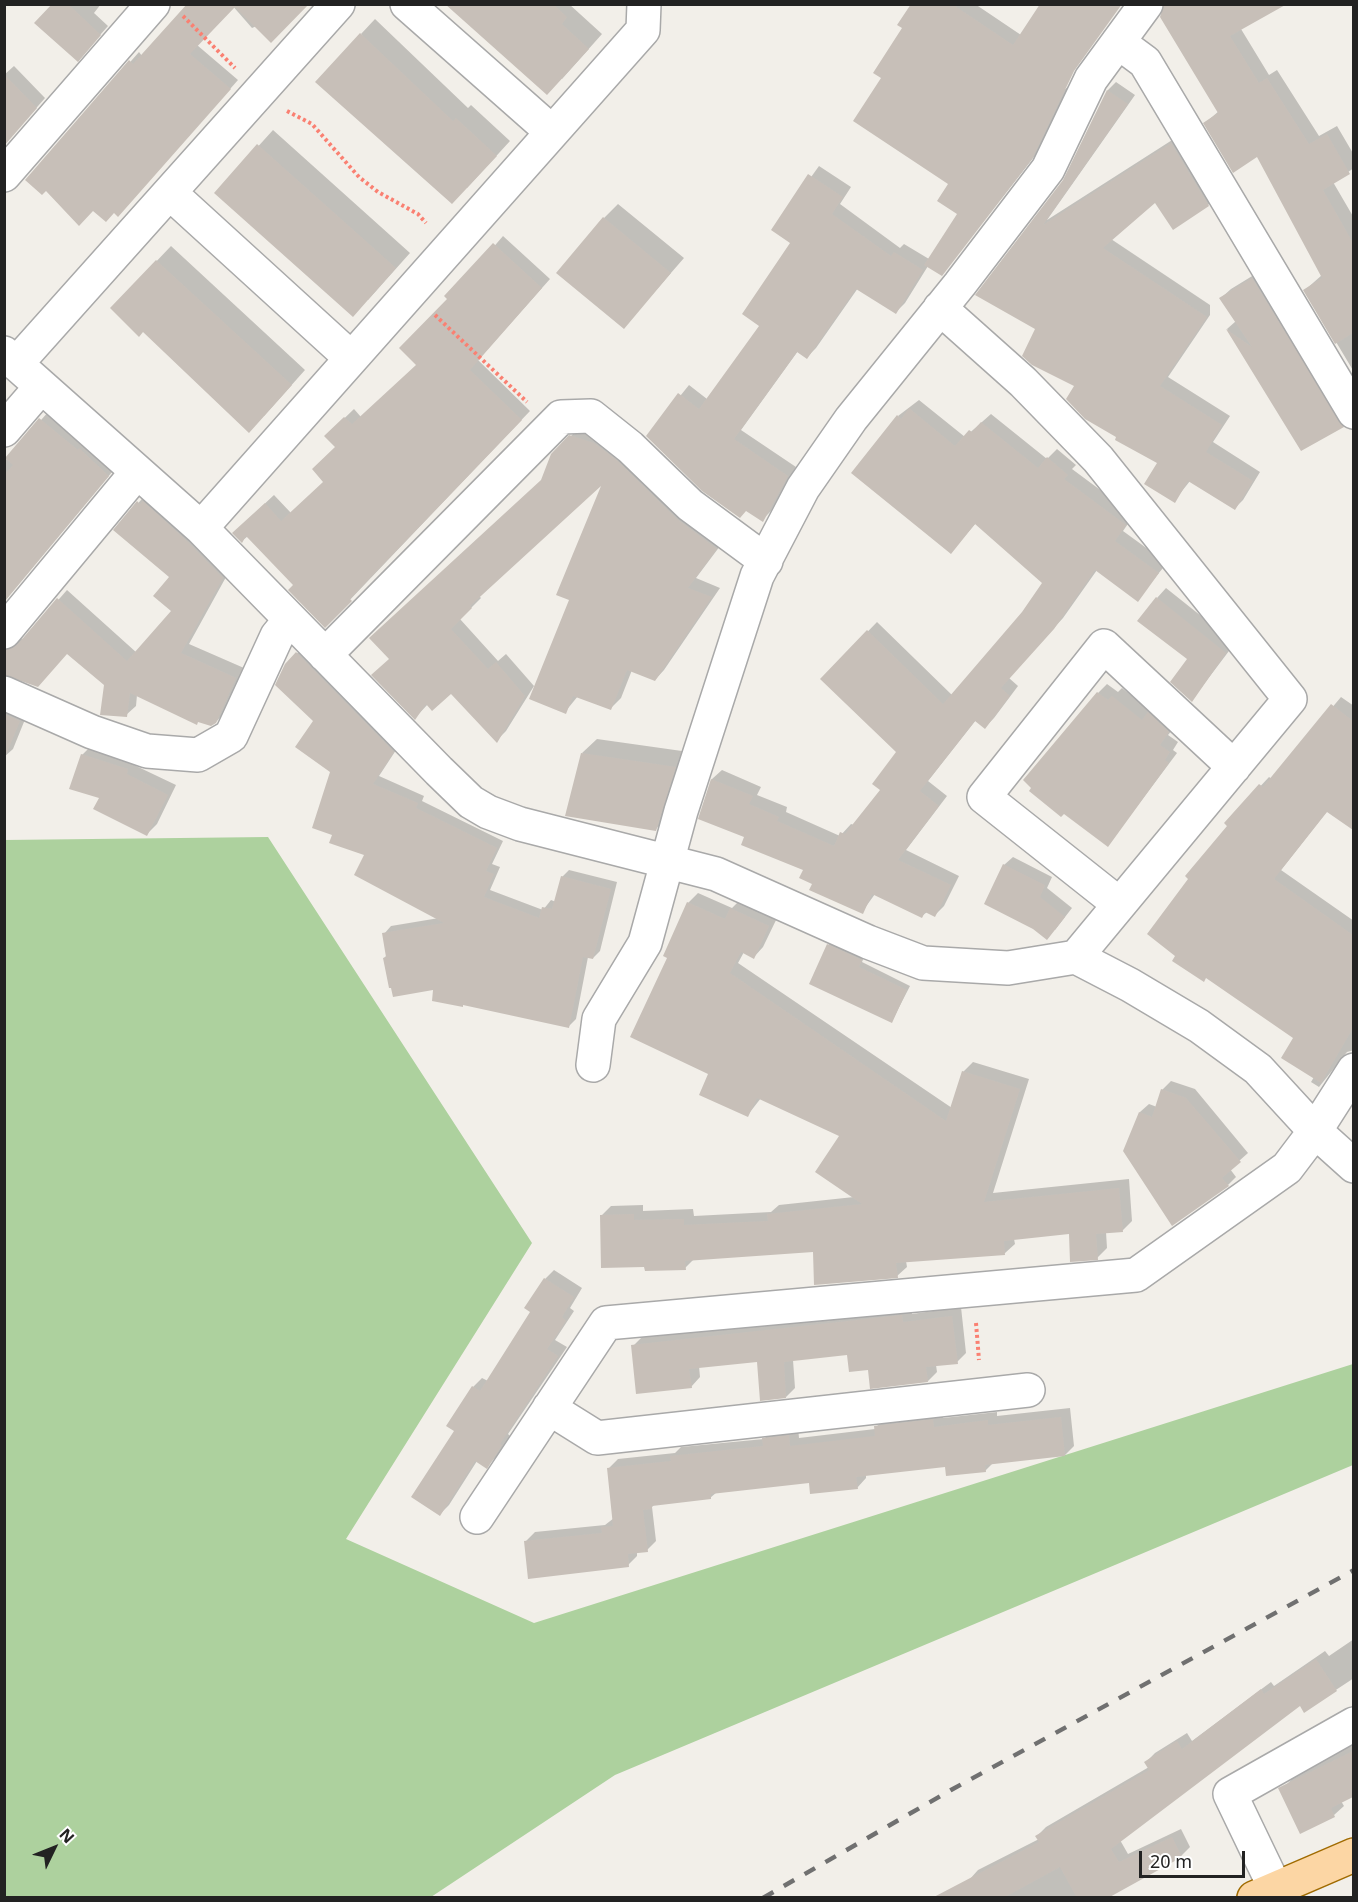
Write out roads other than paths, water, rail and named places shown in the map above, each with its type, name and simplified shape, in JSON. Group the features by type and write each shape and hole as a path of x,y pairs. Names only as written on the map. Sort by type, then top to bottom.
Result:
{"main road":[{"path":"1270,1894 1353,1855"}],"street":[{"path":"338,4 170,193 10,359 201,528 471,801 488,812 520,824 716,874 868,942 922,963 1008,968 1076,957 1130,985 1199,1026 1257,1069 1315,1131 1353,1166"},
{"path":"407,4 552,132"},
{"path":"201,528 643,30 644,4"},
{"path":"593,1065 599,1019 645,943 669,862 681,811 757,576 803,488 844,428 1005,228 1048,169 1091,79 1146,4"},
{"path":"4,175 167,9"},
{"path":"1118,42 1145,62 1353,412"},
{"path":"170,193 351,358"},
{"path":"940,308 1023,382 1098,459 1290,699 1076,957"},
{"path":"4,430 41,387"},
{"path":"325,655 561,417 591,416 630,447 690,505 766,561"},
{"path":"4,632 137,472"},
{"path":"4,693 92,732 147,751 198,755 231,736 277,636 290,620"},
{"path":"1119,904 984,797 1104,646 1234,767"},
{"path":"477,1517 606,1323 1136,1275 1287,1168 1315,1131 1353,1070"},
{"path":"549,1408 597,1438 1028,1390"},
{"path":"1270,1894 1230,1794 1353,1724"}],"railway":[{"path":"763,1898 951,1790 1354,1570"}]}
